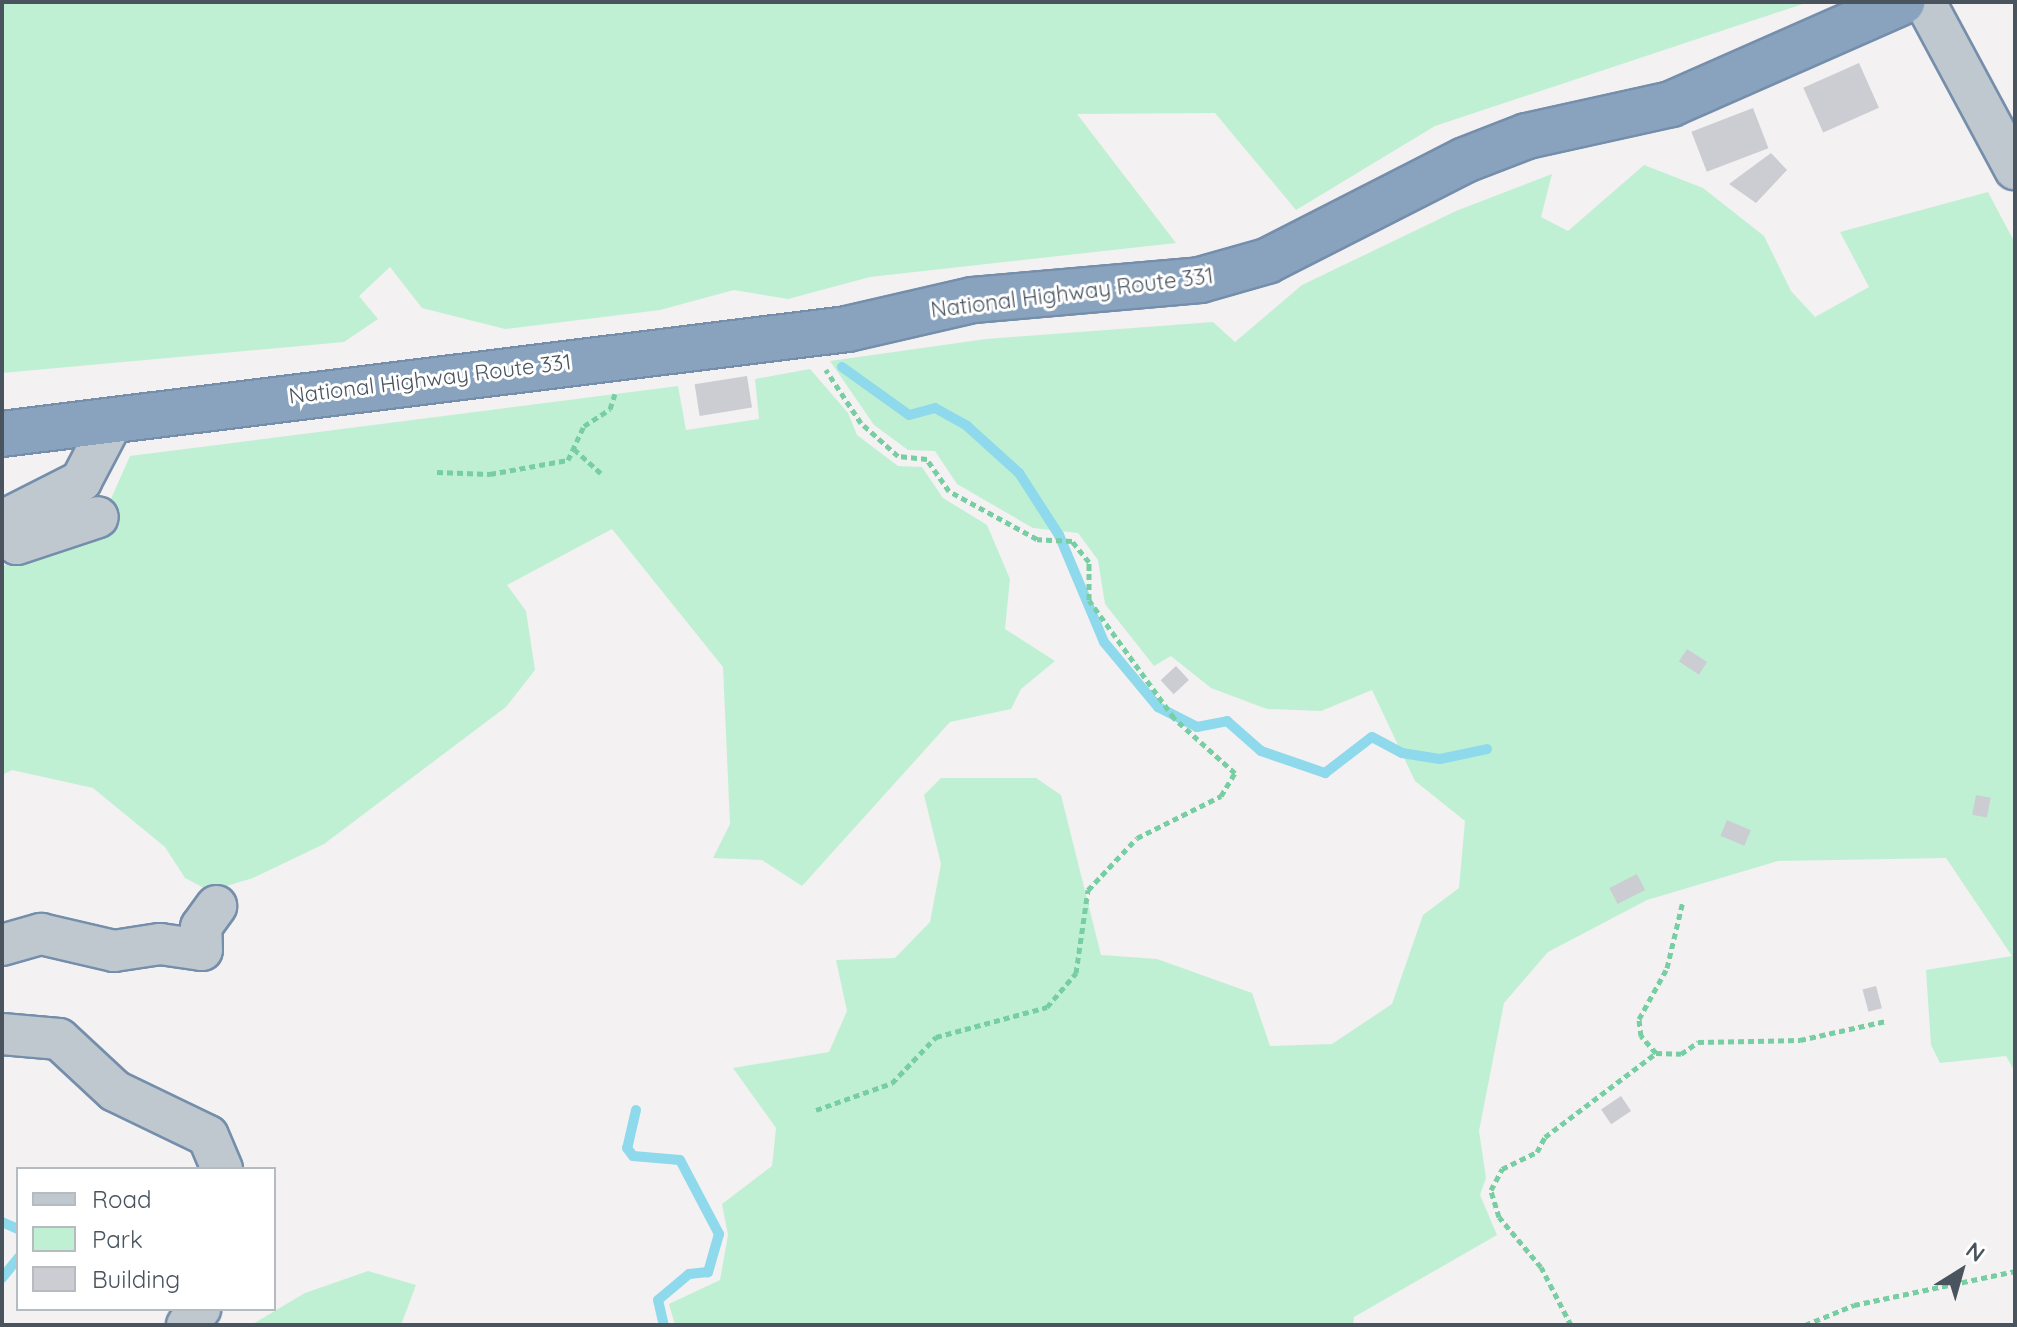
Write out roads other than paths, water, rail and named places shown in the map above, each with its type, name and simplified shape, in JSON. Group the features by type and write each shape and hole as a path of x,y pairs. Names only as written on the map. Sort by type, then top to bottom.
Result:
{"highway":[{"name":"National Highway Route 331","path":"2,434 798,335 973,300 1200,280 1267,261 1465,160 1527,136 1671,104 1902,2"}],"street":[{"path":"1925,2 2015,169"},
{"path":"2,521 81,481 113,420"},
{"path":"2,532 17,544 98,517"},
{"path":"2,945 41,934 114,951 160,944 202,950 201,927 216,906"},
{"path":"2,1034 59,1039 115,1091 208,1136 221,1167"}],"waterway":[{"path":"842,367 909,415 935,408 967,426 1019,473 1059,535 1104,642 1158,707 1197,727 1227,721 1261,751 1325,773 1372,737 1402,753 1440,759 1487,749"},
{"path":"636,1110 627,1148 633,1156 680,1160 719,1234 708,1272 689,1274 658,1300 664,1325"},
{"path":"2,1222 16,1228"},
{"path":"2,1278 16,1260"}]}
